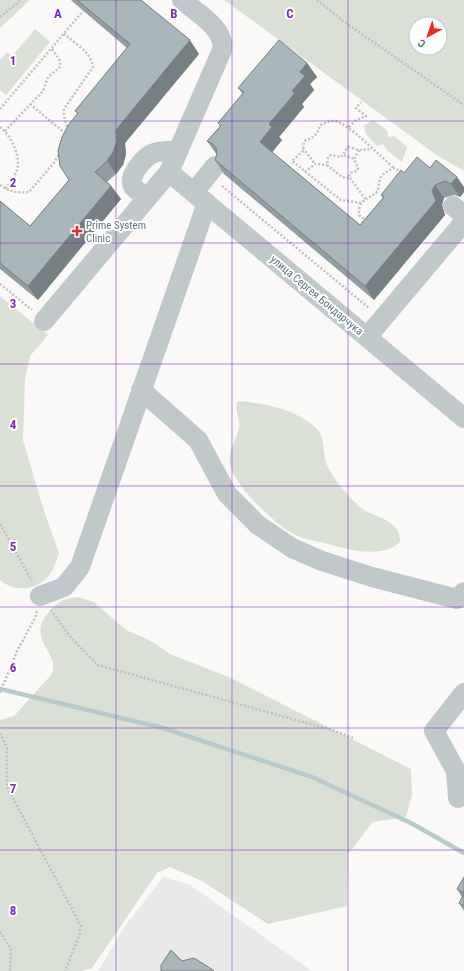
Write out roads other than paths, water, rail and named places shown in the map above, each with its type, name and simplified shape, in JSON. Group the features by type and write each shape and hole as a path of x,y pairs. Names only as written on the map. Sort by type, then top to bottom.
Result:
{"street":[{"path":"44,321 169,172 222,50 224,42 219,33 182,0"},
{"path":"147,198 133,186 131,180 134,173 148,156 155,153 179,150"},
{"name":"улица Сергея Бондарчука","path":"169,172 464,418"},
{"path":"40,596 64,586 80,567 141,390 200,197 217,172"},
{"path":"367,337 460,214"},
{"path":"141,390 198,440 227,494 258,525 292,548 322,561 372,577 457,599 464,592"},
{"path":"458,798 456,771 434,732 464,693"}],"waterway":[{"path":"0,689 163,728 312,777 411,823 464,853"}],"place":[{"name":"Prime System Clinic","path":"77,231"}]}
